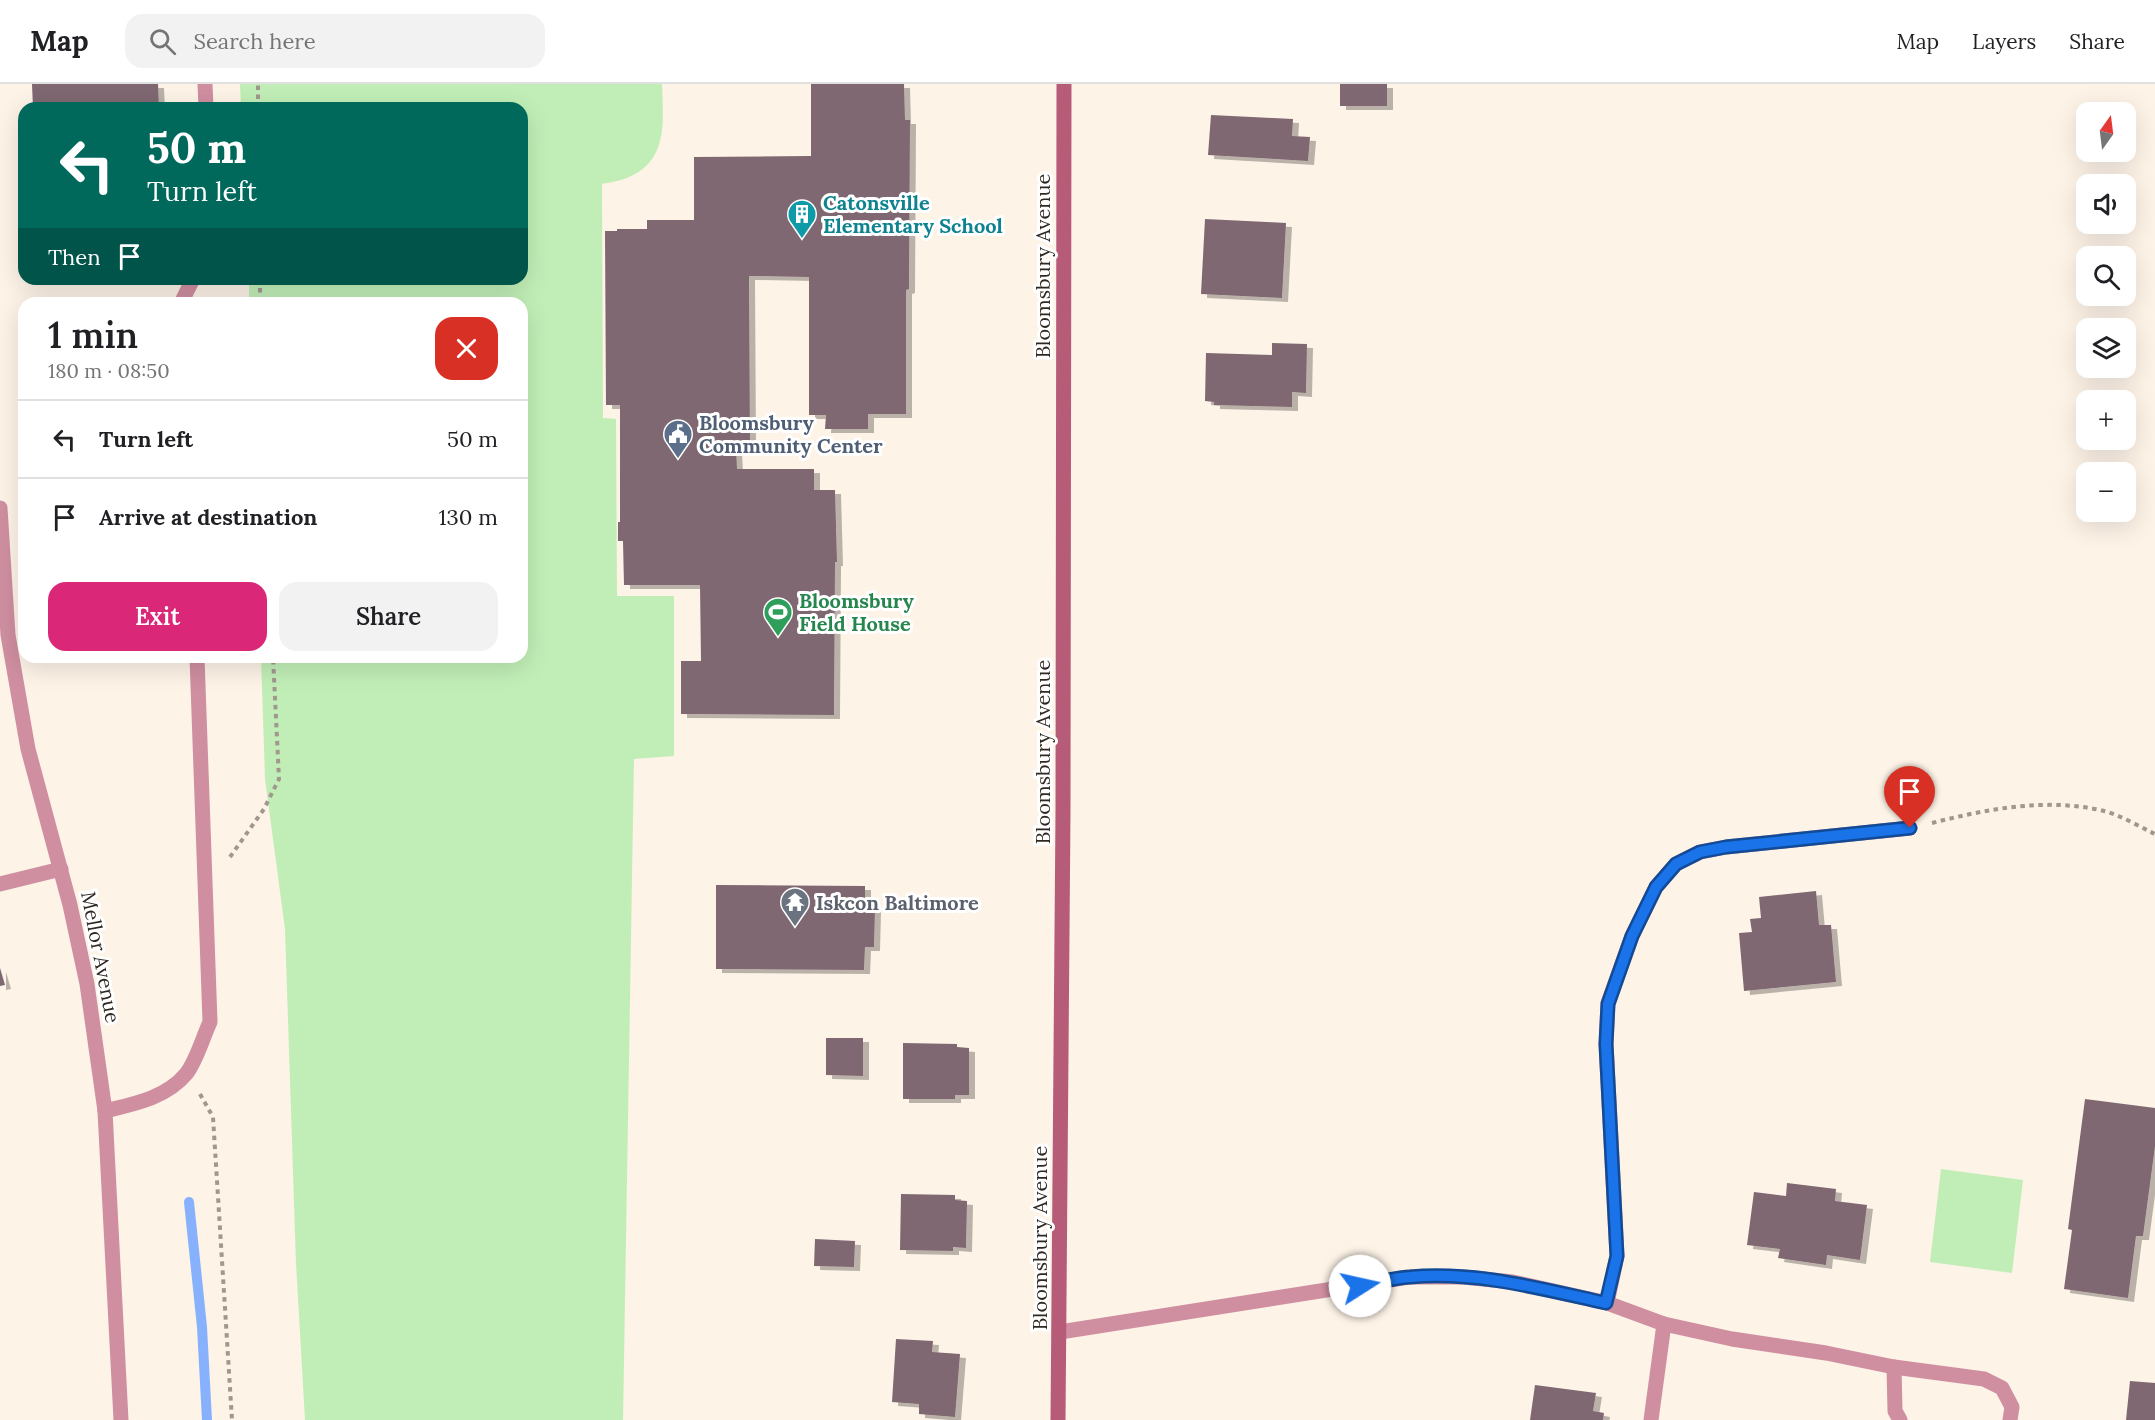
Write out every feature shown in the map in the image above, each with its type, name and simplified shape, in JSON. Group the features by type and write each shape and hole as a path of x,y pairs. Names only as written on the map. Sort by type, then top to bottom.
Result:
{"main road":[{"name":"Bloomsbury Avenue","path":"1058,1420 1064,84"}],"street":[{"path":"206,84 206,102"},
{"name":"Mellor Avenue","path":"0,508 10,646 28,749 61,869 87,984 105,1111 122,1420"},
{"path":"105,1111 143,1101 170,1090 187,1073 210,1022 197,663"},
{"path":"1606,1303 1617,1256 1606,1044 1608,1004 1632,936 1656,887 1676,864 1700,852 1726,847 1910,828"},
{"path":"0,884 61,869"},
{"path":"1060,1332 1409,1276 1463,1277 1513,1282 1606,1303 1664,1324 1732,1339 1826,1353 1894,1367 1984,1378 2002,1388 2012,1407 2010,1420"},
{"path":"1651,1420 1664,1324"},
{"path":"1894,1367 1894,1411 1900,1420"}],"path":[{"path":"258,84 258,102"},
{"path":"206,890 264,809 279,779 273,663"},
{"path":"1910,828 1984,810 2054,804 2102,810 2155,834"},
{"path":"187,1073 213,1117 232,1420"}],"green space":[{"path":"240,84 662,84 663,124 657,149 651,160 642,170 629,177 602,184 603,418 616,419 617,596 674,596 674,756 634,759 623,1420 305,1420 296,1263 285,929 265,779 261,663 528,663 528,297 249,297 249,285 528,285 528,102 241,102"},
{"path":"1941,1169 2023,1180 2012,1273 1930,1262"}],"building":[{"path":"32,84 158,84 159,102 33,102"},
{"path":"811,84 904,84 905,120 910,120 906,414 868,414 868,429 825,429 826,415 809,415 809,277 749,276 750,448 736,448 737,469 814,469 814,490 835,490 837,562 835,562 834,715 681,714 681,661 701,661 700,585 624,585 623,541 618,541 620,405 606,405 605,231 647,229 647,220 694,220 694,157 811,156"},
{"path":"1340,84 1387,84 1387,106 1340,106"},
{"path":"1211,115 1293,119 1292,136 1310,137 1308,161 1208,155"},
{"path":"1205,219 1286,223 1282,298 1201,294"},
{"path":"1272,343 1307,344 1306,393 1292,392 1292,407 1214,405 1214,402 1205,401 1206,353 1272,355"},
{"name":"Iskcon Baltimore","path":"716,885 865,886 865,908 875,908 874,947 865,947 864,970 716,969"},
{"path":"1816,891 1819,925 1831,925 1836,982 1744,991 1739,933 1752,932 1750,919 1761,918 1759,897"},
{"path":"0,968 5,985 0,986"},
{"path":"826,1038 863,1038 863,1076 826,1075"},
{"path":"903,1043 957,1044 957,1047 969,1048 969,1095 955,1095 955,1099 903,1099"},
{"path":"2085,1099 2155,1108 2155,1146 2143,1236 2136,1236 2128,1298 2064,1289 2072,1230 2068,1229"},
{"path":"1787,1183 1836,1189 1835,1201 1867,1205 1860,1260 1827,1255 1826,1265 1778,1258 1780,1249 1747,1245 1754,1192 1786,1196"},
{"path":"901,1194 955,1195 955,1200 967,1201 966,1248 953,1247 953,1251 900,1250"},
{"path":"815,1239 855,1241 854,1267 814,1266"},
{"path":"896,1339 933,1341 932,1352 960,1354 955,1417 919,1414 919,1404 892,1402"},
{"path":"2130,1381 2155,1383 2155,1420 2126,1420"},
{"path":"1535,1385 1596,1393 1593,1411 1604,1413 1603,1420 1530,1420"}],"waterway":[{"path":"189,1202 202,1327 207,1420"}],"place":[{"name":"Catonsville Elementary School","path":"802,240"},
{"name":"Bloomsbury Community Center","path":"678,460"},
{"name":"Bloomsbury Field House","path":"778,638"},
{"name":"Iskcon Baltimore","path":"795,928"}],"route":[{"path":"1360,1286 1409,1276 1463,1277 1513,1282 1606,1303 1617,1256 1606,1044 1608,1004 1632,936 1656,887 1676,864 1700,852 1726,847 1910,828"}]}
